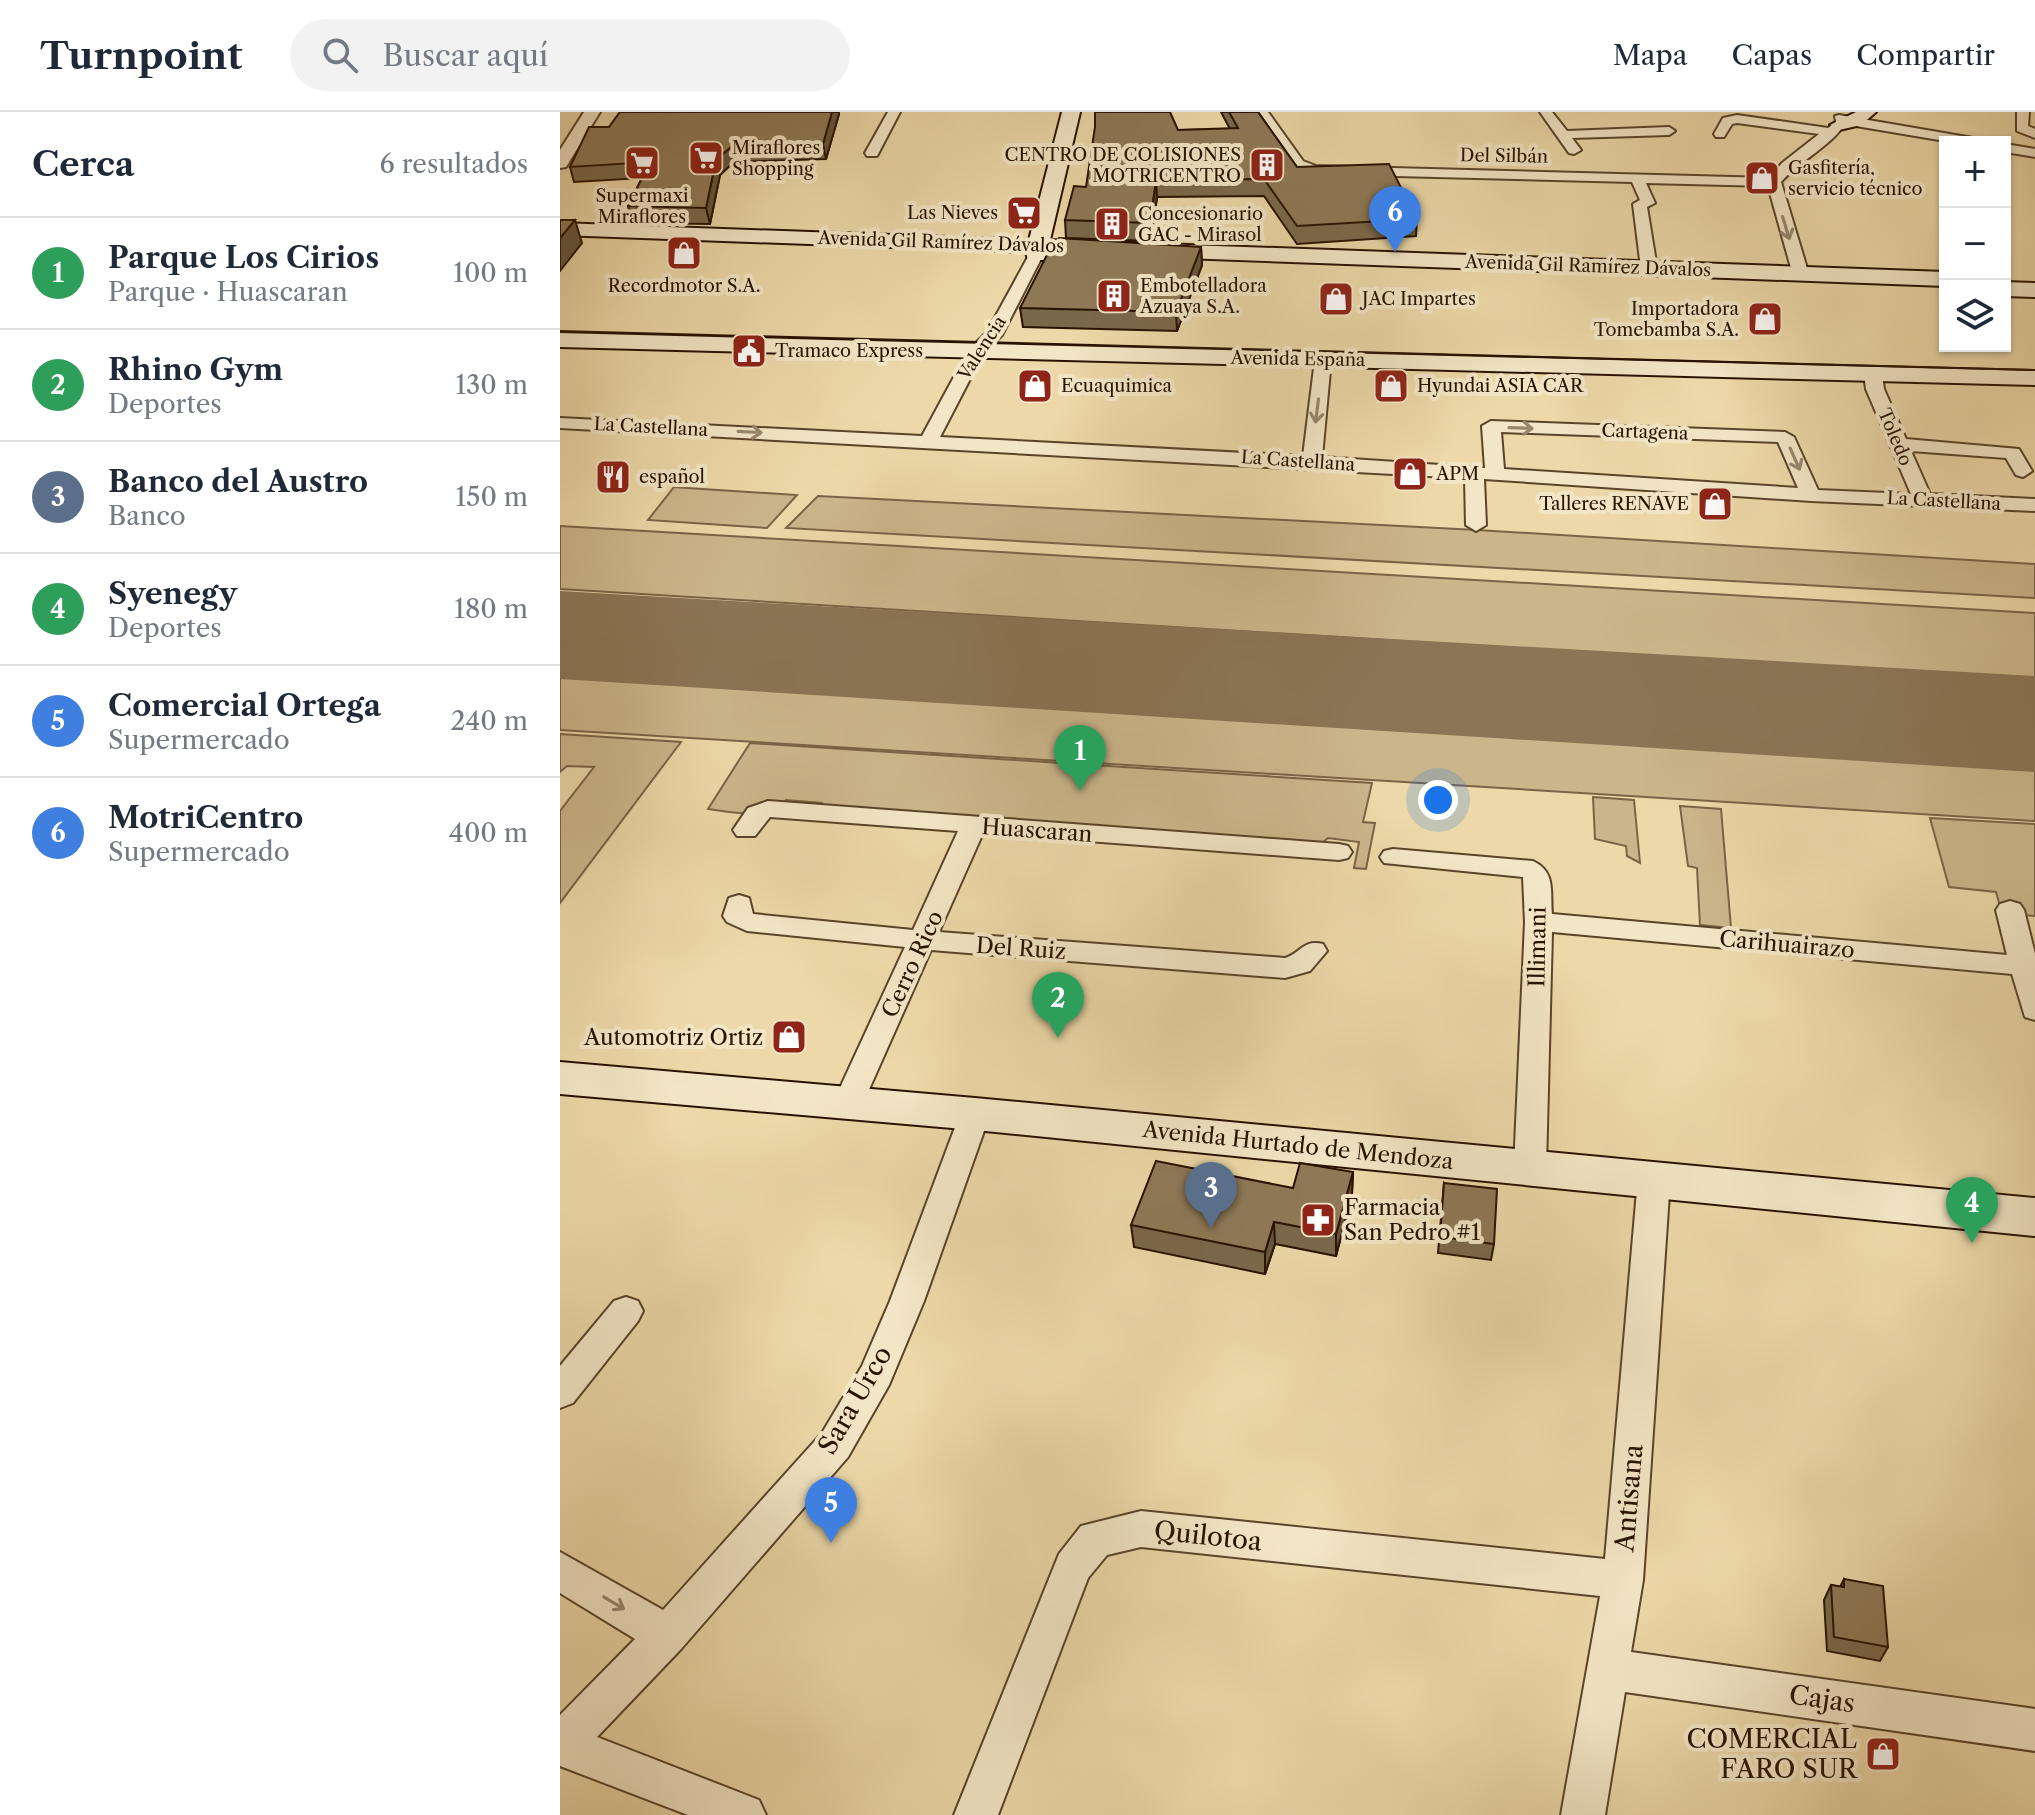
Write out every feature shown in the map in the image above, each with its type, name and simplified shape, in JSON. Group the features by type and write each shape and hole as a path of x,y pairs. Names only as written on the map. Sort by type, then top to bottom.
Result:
{"main road":[{"path":"1044,249 1055,180 1071,112"},
{"path":"1082,151 1089,112"},
{"path":"1055,180 1077,180"},
{"path":"1044,249 1067,214"},
{"name":"Avenida Gil Ramírez Dávalos","path":"560,229 1939,286"},
{"name":"Avenida Gil Ramírez Dávalos","path":"560,237 1649,268 1802,279 1939,279"},
{"path":"2011,281 2035,283"},
{"path":"2011,289 2035,290"},
{"name":"Avenida España","path":"560,326 1323,360 2035,378"},
{"name":"Avenida España","path":"560,340 985,343 2035,362"},
{"name":"Avenida Hurtado de Mendoza","path":"563,1081 975,1114 2035,1217"}],"street":[{"path":"560,163 592,112"},
{"path":"872,153 894,112"},
{"name":"Del Silbán","path":"1262,112 1298,164 1315,170 1774,182"},
{"path":"1546,112 1591,175"},
{"path":"2023,112 2021,128 2035,134"},
{"path":"1720,134 1727,121 1737,119 1847,120 1939,136"},
{"path":"1802,279 1774,182 1787,166 1847,120"},
{"path":"1563,135 1669,131"},
{"path":"2011,149 2035,153"},
{"path":"1636,176 1648,203 1640,204 1649,268"},
{"name":"Valencia","path":"929,441 1044,249"},
{"path":"1312,462 1323,360"},
{"name":"Toledo","path":"1873,374 1875,389 1923,500"},
{"name":"La Castellana","path":"560,423 1312,462 1811,495 2035,505"},
{"name":"Cartagena","path":"1495,474 1491,426 1785,437 1811,495"},
{"path":"1898,444 2012,453 2023,471"},
{"path":"1474,473 1476,525"},
{"name":"Huascaran","path":"746,830 757,813 768,809 1339,852"},
{"name":"Cerro Rico","path":"848,1103 974,825"},
{"name":"Illimani","path":"1393,857 1532,869 1537,875 1539,922 1530,1168"},
{"name":"Del Ruiz","path":"739,904 737,916 747,922 923,940 1285,968 1300,964 1313,951"},
{"path":"2010,910 2029,967 2035,1010"},
{"name":"Carihuairazo","path":"1539,922 2029,967"},
{"name":"Sara Urco","path":"560,1744 667,1635 842,1434 876,1374 907,1301 975,1114"},
{"name":"Antisana","path":"1583,1815 1623,1580 1654,1179"},
{"path":"560,1392 626,1311"},
{"name":"Quilotoa","path":"976,1815 1073,1567 1095,1539 1141,1529 1623,1580"},
{"path":"560,1571 667,1635"},
{"name":"Cajas","path":"1608,1669 2035,1730"},
{"path":"560,1744 744,1815"}],"shaded area":[{"path":"674,487 797,495 767,528 648,520"},
{"path":"818,496 1477,530 2035,564 2035,598 786,528"},
{"path":"560,526 2035,613 2035,680 560,589"},
{"path":"560,674 2035,765 2035,821 560,730"},
{"path":"560,734 681,742 560,903 560,811 594,767 567,766 560,772"},
{"path":"750,743 1372,783 1363,822 1375,823 1366,869 1354,868 1359,842 1328,838 1317,847 827,810 822,803 786,800 779,807 760,813 708,809"},
{"path":"1593,797 1634,800 1640,863 1627,856 1626,846 1595,839"},
{"path":"1680,806 1721,809 1731,928 1700,925 1697,868 1688,866"},
{"path":"1930,818 2035,824 2035,916 2002,913 1996,892 1949,887"}],"building":[{"path":"620,112 832,112 823,144 731,147 716,160 706,208 628,206 650,162 570,167 589,127 609,127"},
{"path":"1095,112 1170,112 1178,130 1238,128 1229,112 1258,112 1297,167 1389,164 1417,219 1297,226 1264,179 1156,180 1150,223 1065,220 1074,186 1086,187"},
{"path":"560,220 575,220 560,238"},
{"name":"Embotelladora Azuaya S.A.","path":"1059,238 1201,247 1176,312 1020,308 1053,243 1058,243"},
{"path":"1156,1161 1293,1188 1300,1163 1353,1172 1336,1234 1274,1222 1265,1252 1131,1225"},
{"path":"1444,1183 1497,1189 1494,1244 1440,1237"},
{"path":"1844,1579 1883,1586 1888,1647 1834,1637 1831,1585 1844,1587"}],"runway":[{"path":"560,635 2035,724"}],"tram line":[{"path":"560,331 2035,370"}],"place":[{"name":"Miraflores Shopping","path":"706,158"},
{"name":"Supermaxi Miraflores","path":"642,163"},
{"name":"CENTRO DE COLISIONES MOTRICENTRO","path":"1267,165"},
{"name":"Gasfitería, servicio técnico","path":"1762,178"},
{"name":"Las Nieves","path":"1024,213"},
{"name":"Concesionario GAC - Mirasol","path":"1112,224"},
{"name":"MotriCentro","path":"1395,252"},
{"name":"Recordmotor S.A.","path":"684,253"},
{"name":"Embotelladora Azuaya S.A.","path":"1114,296"},
{"name":"JAC Impartes","path":"1336,299"},
{"name":"Importadora Tomebamba S.A.","path":"1765,319"},
{"name":"Tramaco Express","path":"749,351"},
{"name":"Ecuaquimica","path":"1035,386"},
{"name":"Hyundai ASIA CAR","path":"1391,386"},
{"name":"APM","path":"1410,474"},
{"name":"español","path":"613,477"},
{"name":"Talleres RENAVE","path":"1715,504"},
{"name":"Parque Los Cirios","path":"1080,791"},
{"name":"Automotriz Ortiz","path":"789,1037"},
{"name":"Rhino Gym","path":"1058,1038"},
{"name":"Farmacia San Pedro #1","path":"1318,1220"},
{"name":"Banco del Austro","path":"1211,1228"},
{"name":"Syenegy","path":"1972,1243"},
{"name":"Comercial Ortega","path":"831,1543"},
{"name":"COMERCIAL FARO SUR","path":"1883,1754"}]}
